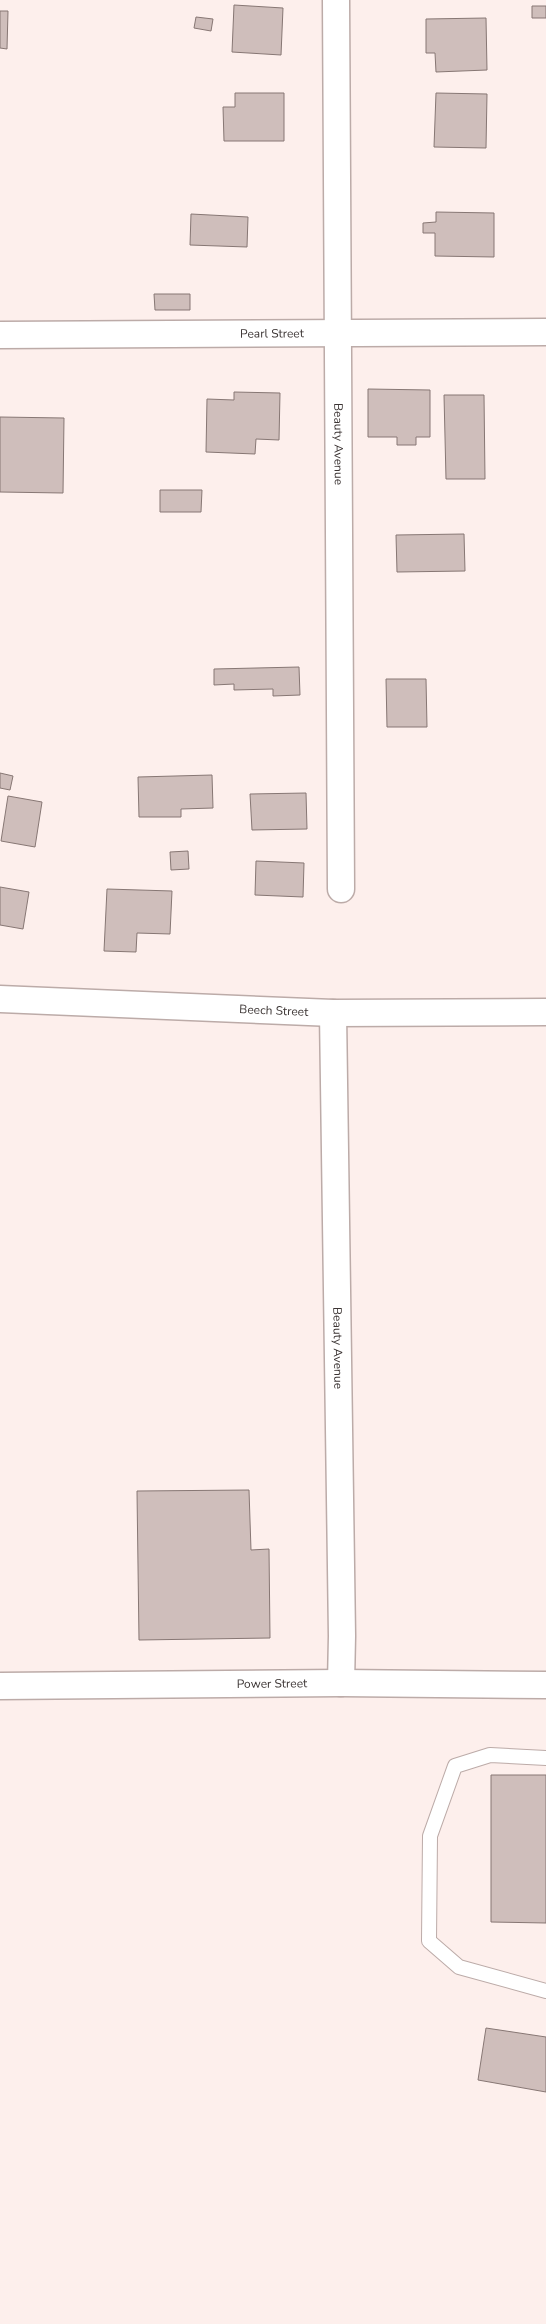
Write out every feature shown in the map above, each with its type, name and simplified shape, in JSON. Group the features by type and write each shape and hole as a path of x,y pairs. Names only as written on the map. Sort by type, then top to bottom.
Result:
{"street":[{"name":"Beauty Avenue","path":"336,0 341,888"},
{"name":"Pearl Street","path":"0,335 546,332"},
{"name":"Beech Street","path":"0,999 333,1013 546,1012"},
{"name":"Beauty Avenue","path":"333,1013 342,1636 341,1683"},
{"name":"Power Street","path":"0,1686 341,1683 546,1685"}],"lane":[{"path":"546,1758 490,1755 455,1766 430,1836 430,1941 458,1966 546,1991"}],"building":[{"path":"234,5 283,8 281,55 232,52"},
{"path":"532,6 546,6 546,18 532,18"},
{"path":"0,11 8,11 7,49 0,48"},
{"path":"196,17 213,19 211,31 194,28"},
{"path":"486,18 487,70 436,72 435,53 426,53 426,19"},
{"path":"235,93 284,93 284,141 224,141 223,107 235,107"},
{"path":"436,93 487,94 486,148 434,147"},
{"path":"436,212 494,213 494,257 435,256 435,233 423,233 423,223 436,222"},
{"path":"191,214 248,217 247,247 190,245"},
{"path":"154,294 190,294 190,310 155,310"},
{"path":"368,389 430,390 430,437 416,437 416,445 397,445 397,437 368,437"},
{"path":"234,392 280,393 279,440 256,439 255,454 206,452 207,399 234,400"},
{"path":"444,395 484,395 485,479 446,479"},
{"path":"0,417 64,418 63,493 0,492"},
{"path":"160,490 202,490 201,512 160,512"},
{"path":"464,534 465,571 397,572 396,535"},
{"path":"299,667 300,695 273,696 273,689 234,690 234,684 214,685 214,669"},
{"path":"386,679 426,679 427,727 387,727"},
{"path":"0,773 13,776 10,790 0,788"},
{"path":"212,775 213,808 181,809 181,817 139,817 138,777"},
{"path":"306,793 307,829 252,830 250,794"},
{"path":"8,796 42,802 35,847 1,841"},
{"path":"188,851 189,869 171,870 170,852"},
{"path":"256,861 304,863 303,897 255,895"},
{"path":"0,887 29,892 23,929 0,925"},
{"path":"107,889 172,891 170,934 137,933 136,952 104,951"},
{"path":"249,1490 251,1550 269,1549 270,1638 139,1640 137,1491"},
{"path":"491,1775 546,1775 546,1923 491,1922"},
{"path":"486,2028 546,2037 546,2092 478,2080"}]}
